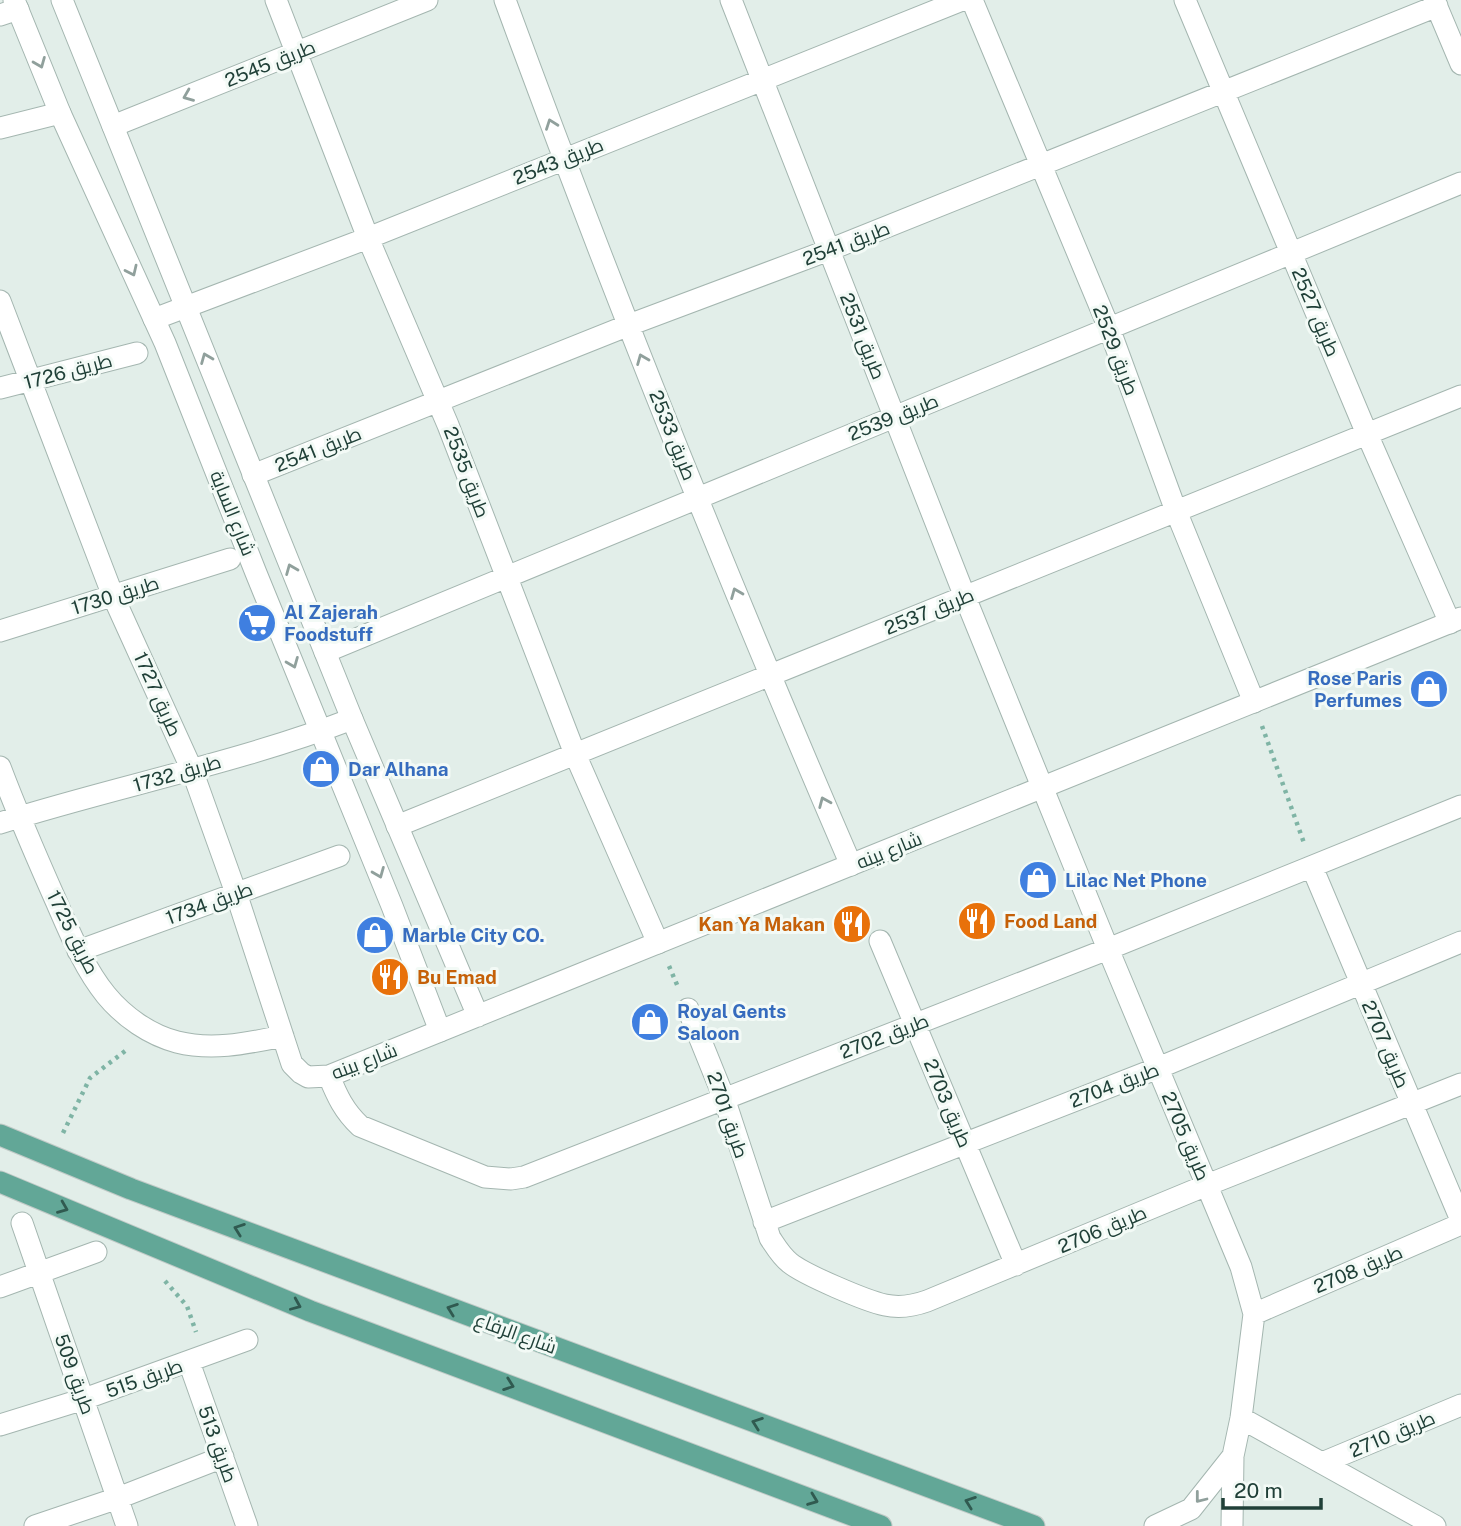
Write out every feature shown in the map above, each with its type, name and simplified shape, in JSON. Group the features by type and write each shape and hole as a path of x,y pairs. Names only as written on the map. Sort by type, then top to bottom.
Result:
{"main road":[{"name":"شارع الرفاع","path":"0,1135 131,1189 1034,1526"},
{"path":"0,1182 310,1311 881,1526"}],"street":[{"name":"شارع الساية","path":"62,0 352,719 478,1016"},
{"name":"طريق 2535","path":"276,0 368,237 439,401 575,754 658,943"},
{"name":"طريق 2545","path":"113,126 427,0"},
{"name":"طريق 2533","path":"505,0 563,158 629,325 769,675 851,865"},
{"name":"طريق 2531","path":"731,0 965,597 1043,788"},
{"name":"طريق 2543","path":"154,319 368,237 961,0"},
{"name":"طريق 2529","path":"972,0 1108,328 1176,511 1254,702"},
{"name":"طريق 2527","path":"1185,0 1367,434 1455,621"},
{"name":"طريق 2541","path":"253,475 629,325 829,250 1040,166 1436,3"},
{"path":"1436,3 1461,64"},
{"name":"شارع الساية","path":"11,8 154,319 440,1031"},
{"path":"0,128 60,113"},
{"name":"طريق 2539","path":"325,652 1461,183"},
{"name":"طريق 1727","path":"0,301 113,596 192,770 292,1064 300,1073 323,1077"},
{"name":"طريق 1726","path":"0,388 136,353"},
{"name":"طريق 2537","path":"397,826 1461,396"},
{"name":"طريق 1730","path":"0,631 230,559"},
{"name":"شارع بينه","path":"323,1077 1455,621"},
{"name":"طريق 1732","path":"10,820 192,770 352,719"},
{"name":"طريق 1725","path":"0,767 10,820 78,951 106,995 126,1016 150,1032 176,1042 204,1047 232,1046 283,1036"},
{"name":"طريق 2705","path":"1043,788 1241,1267 1254,1314 1241,1418 1233,1456 1232,1526"},
{"name":"طريق 2702","path":"323,1077 348,1115 360,1126 485,1177 511,1180 1108,949 1461,806"},
{"name":"طريق 1734","path":"78,951 340,856"},
{"name":"طريق 2707","path":"1312,867 1461,1222"},
{"name":"طريق 2703","path":"880,941 1016,1265"},
{"name":"طريق 2704","path":"764,1222 1158,1068 1461,942"},
{"name":"طريق 2701","path":"688,1009 724,1098 764,1222"},
{"name":"طريق 2706","path":"764,1222 779,1252 791,1264 805,1272 885,1305 914,1306 1461,1084"},
{"name":"طريق 2708","path":"1254,1314 1461,1222"},
{"name":"طريق 509","path":"22,1223 127,1526"},
{"path":"0,1287 96,1252"},
{"name":"طريق 515","path":"0,1425 84,1399 247,1340"},
{"name":"طريق 513","path":"196,1359 223,1457 247,1526"},
{"name":"طريق 2710","path":"1322,1463 1461,1405"},
{"path":"1241,1418 1435,1526"},
{"name":"طريق 2705","path":"1155,1526 1191,1510 1233,1456"},
{"path":"35,1526 118,1498 223,1457"}],"path":[{"path":"1254,702 1312,867"},
{"path":"658,943 688,1009"},
{"path":"78,1101 90,1078 150,1032"},
{"path":"163,1279 187,1306 196,1359"}],"place":[{"name":"Al Zajerah Foodstuff","path":"257,623"},
{"name":"Rose Paris Perfumes","path":"1429,689"},
{"name":"Dar Alhana","path":"321,769"},
{"name":"Lilac Net Phone","path":"1038,880"},
{"name":"Food Land","path":"977,921"},
{"name":"Kan Ya Makan","path":"852,924"},
{"name":"Marble City CO.","path":"375,935"},
{"name":"Bu Emad","path":"390,977"},
{"name":"Royal Gents Saloon","path":"650,1022"}]}
